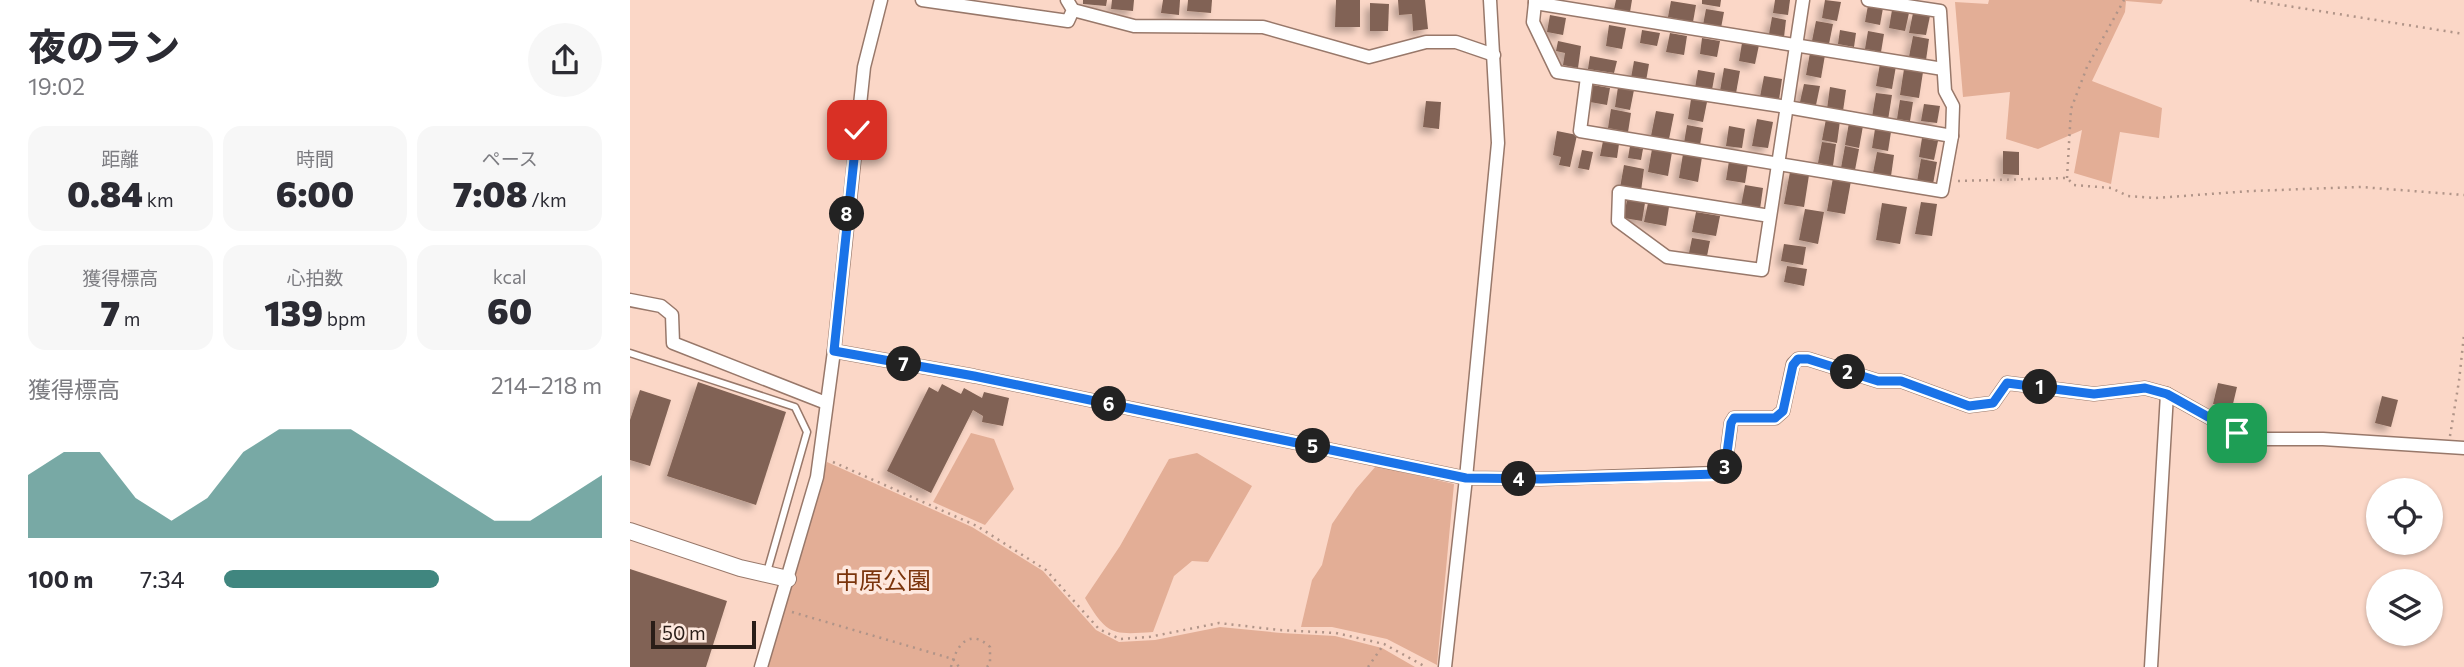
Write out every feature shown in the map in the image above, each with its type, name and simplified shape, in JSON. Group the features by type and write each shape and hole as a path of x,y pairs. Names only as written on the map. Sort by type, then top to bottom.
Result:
{"street":[{"path":"761,667 821,456 864,67 881,0"},
{"path":"922,0 1068,21 1070,5 1134,26 1264,27 1369,57 1426,42 1456,42 1494,55"},
{"path":"1445,667 1498,143 1490,0"},
{"path":"1770,216 1619,192 1618,221 1667,257 1762,270 1803,0"},
{"path":"1587,77 1580,131 1942,191 1952,136 1953,106 1945,91 1940,12 1868,0"},
{"path":"1943,69 1535,1 1533,22 1557,72 1787,107 1952,136"},
{"path":"630,300 661,306 673,315 673,343 827,403"},
{"path":"834,351 974,376 1466,478 1541,479 1718,474 1725,468 1734,418 1775,418 1783,411 1793,365 1798,359 1808,359 1878,381 1901,381 1969,406 1993,403 2007,383 2094,394 2145,388 2167,394 2237,433 2262,439 2464,448"},
{"path":"2151,667 2167,394"},
{"path":"630,531 766,575 788,579"}],"lane":[{"path":"630,353 795,407 807,432 766,575"}],"path":[{"path":"2067,178 2071,109 2087,67 2124,0"},
{"path":"2250,0 2464,34"},
{"path":"1945,180 2067,178 2074,185 2111,188 2128,196 2155,198 2361,187 2464,195"},
{"path":"2448,446 2464,334"},
{"path":"821,456 977,526 1046,570 1099,628 1120,639 1150,638 1219,624 1336,633 1384,644 1426,667"},
{"path":"779,608 953,659 959,667"},
{"path":"951,667 957,649 966,640 975,638 990,647 990,663 987,667"},
{"path":"1368,667 1384,644"}],"green space":[{"path":"1989,0 2163,0 2161,4 2126,1 2125,12 2092,81 2162,108 2159,138 2120,132 2111,184 2074,173 2082,130 2038,149 2006,139 2010,92 1963,97 1955,2 1988,4"},
{"path":"971,433 994,439 1014,489 985,525 933,502"},
{"path":"1197,453 1252,486 1208,562 1192,561 1174,576 1153,632 1128,633 1112,630 1099,619 1085,598 1120,546 1169,459"},
{"name":"中原公園","path":"827,462 972,527 1043,571 1096,630 1119,642 1155,640 1220,627 1335,636 1382,648 1415,667 768,667"},
{"path":"1376,466 1454,484 1437,665 1387,639 1332,627 1301,627 1312,580 1322,565 1332,524"}],"building":[{"path":"1083,0 1107,0 1106,6 1083,4"},
{"path":"1112,0 1134,0 1133,11 1111,9"},
{"path":"1163,0 1180,0 1179,15 1161,13"},
{"path":"1188,0 1212,0 1211,13 1187,11"},
{"path":"1336,0 1360,0 1360,27 1335,27"},
{"path":"1398,0 1425,0 1428,29 1413,31 1412,14 1399,15"},
{"path":"1616,0 1632,0 1630,12 1614,9"},
{"path":"1702,0 1721,0 1720,7 1702,4"},
{"path":"1775,0 1790,0 1788,15 1773,13"},
{"path":"1825,0 1841,2 1837,21 1822,18"},
{"path":"1671,1 1696,5 1693,22 1668,17"},
{"path":"1370,3 1389,4 1388,31 1370,31"},
{"path":"1868,5 1883,8 1880,25 1865,22"},
{"path":"1706,9 1724,12 1721,28 1703,25"},
{"path":"1892,10 1909,13 1905,31 1889,28"},
{"path":"1913,13 1930,16 1926,35 1909,33"},
{"path":"1550,15 1566,18 1563,35 1547,32"},
{"path":"1772,17 1786,20 1784,37 1769,34"},
{"path":"1816,21 1833,24 1829,44 1812,41"},
{"path":"1609,25 1626,28 1622,49 1606,46"},
{"path":"1642,30 1660,33 1657,46 1640,43"},
{"path":"1840,30 1856,33 1854,47 1838,44"},
{"path":"1868,31 1884,34 1881,52 1865,49"},
{"path":"1670,33 1687,36 1684,55 1666,52"},
{"path":"1913,36 1929,39 1926,60 1909,57"},
{"path":"1702,38 1720,41 1717,57 1700,54"},
{"path":"1558,41 1581,46 1578,68 1563,65 1565,53 1556,51"},
{"path":"1742,43 1759,45 1755,64 1739,61"},
{"path":"1810,53 1825,55 1821,78 1806,75"},
{"path":"1590,56 1617,61 1614,73 1588,69"},
{"path":"1634,61 1649,64 1646,81 1631,78"},
{"path":"1880,64 1896,66 1892,89 1876,86"},
{"path":"1724,68 1740,71 1736,93 1720,91"},
{"path":"1904,69 1923,72 1919,98 1900,95"},
{"path":"1698,70 1715,73 1712,90 1695,88"},
{"path":"1764,76 1782,79 1779,100 1760,97"},
{"path":"1804,84 1820,86 1816,105 1800,102"},
{"path":"1593,85 1610,88 1607,105 1590,102"},
{"path":"1618,87 1634,90 1630,110 1615,107"},
{"path":"1830,87 1846,90 1843,111 1827,109"},
{"path":"1876,93 1892,95 1888,120 1872,117"},
{"path":"1691,99 1707,102 1703,122 1688,119"},
{"path":"1900,100 1913,102 1910,121 1897,119"},
{"path":"1426,101 1441,102 1439,129 1423,127"},
{"path":"1924,104 1940,106 1937,123 1921,121"},
{"path":"1611,109 1631,113 1628,132 1608,128"},
{"path":"1656,111 1674,114 1669,139 1651,136"},
{"path":"1757,119 1773,122 1768,148 1752,146"},
{"path":"1826,119 1840,121 1837,143 1822,140"},
{"path":"1849,123 1863,126 1859,148 1845,145"},
{"path":"1687,125 1703,128 1700,145 1684,143"},
{"path":"1729,126 1745,129 1742,148 1726,146"},
{"path":"1875,129 1891,132 1888,151 1872,148"},
{"path":"1557,131 1577,135 1570,167 1559,165 1561,157 1553,155"},
{"path":"1922,138 1938,141 1934,160 1919,157"},
{"path":"1603,141 1619,144 1617,158 1600,156"},
{"path":"1822,142 1836,144 1833,166 1818,163"},
{"path":"1630,146 1643,149 1641,160 1628,158"},
{"path":"1845,146 1859,149 1855,170 1841,168"},
{"path":"1652,149 1672,152 1668,176 1648,172"},
{"path":"1582,150 1593,152 1589,170 1578,168"},
{"path":"2003,151 2019,152 2019,175 2003,174"},
{"path":"1877,152 1894,155 1891,176 1873,173"},
{"path":"1683,154 1702,157 1698,182 1679,178"},
{"path":"1921,159 1937,162 1933,184 1917,182"},
{"path":"1729,161 1748,164 1745,183 1726,180"},
{"path":"1624,165 1644,169 1641,191 1620,188"},
{"path":"1790,172 1809,175 1804,207 1784,204"},
{"path":"1833,178 1851,181 1845,214 1827,211"},
{"path":"1745,185 1763,188 1760,209 1741,206"},
{"path":"1627,199 1645,203 1642,221 1624,218"},
{"path":"1921,202 1937,204 1932,236 1915,234"},
{"path":"1648,203 1669,207 1666,226 1644,222"},
{"path":"1882,203 1907,207 1900,244 1876,240"},
{"path":"1805,209 1824,212 1818,244 1799,240"},
{"path":"1696,212 1720,216 1716,236 1692,232"},
{"path":"1692,238 1710,241 1707,256 1689,253"},
{"path":"1784,244 1806,247 1803,265 1781,261"},
{"path":"1787,266 1807,269 1804,286 1784,282"},
{"path":"698,382 786,412 756,505 667,476"},
{"path":"2218,383 2237,387 2232,408 2213,404"},
{"path":"942,384 961,394 964,388 982,398 984,392 1009,398 1003,426 982,422 983,416 973,410 931,493 887,471 929,387 938,392"},
{"path":"640,390 671,400 650,466 630,460 630,420"},
{"path":"2382,396 2398,400 2391,427 2375,423"},
{"path":"630,569 727,601 706,667 630,667"}],"route":[{"path":"857,130 834,351 974,376 1466,478 1541,479 1718,474 1725,468 1734,418 1775,418 1783,411 1793,365 1798,359 1808,359 1878,381 1901,381 1969,406 1993,403 2007,383 2094,394 2145,388 2167,394 2237,433"}]}
